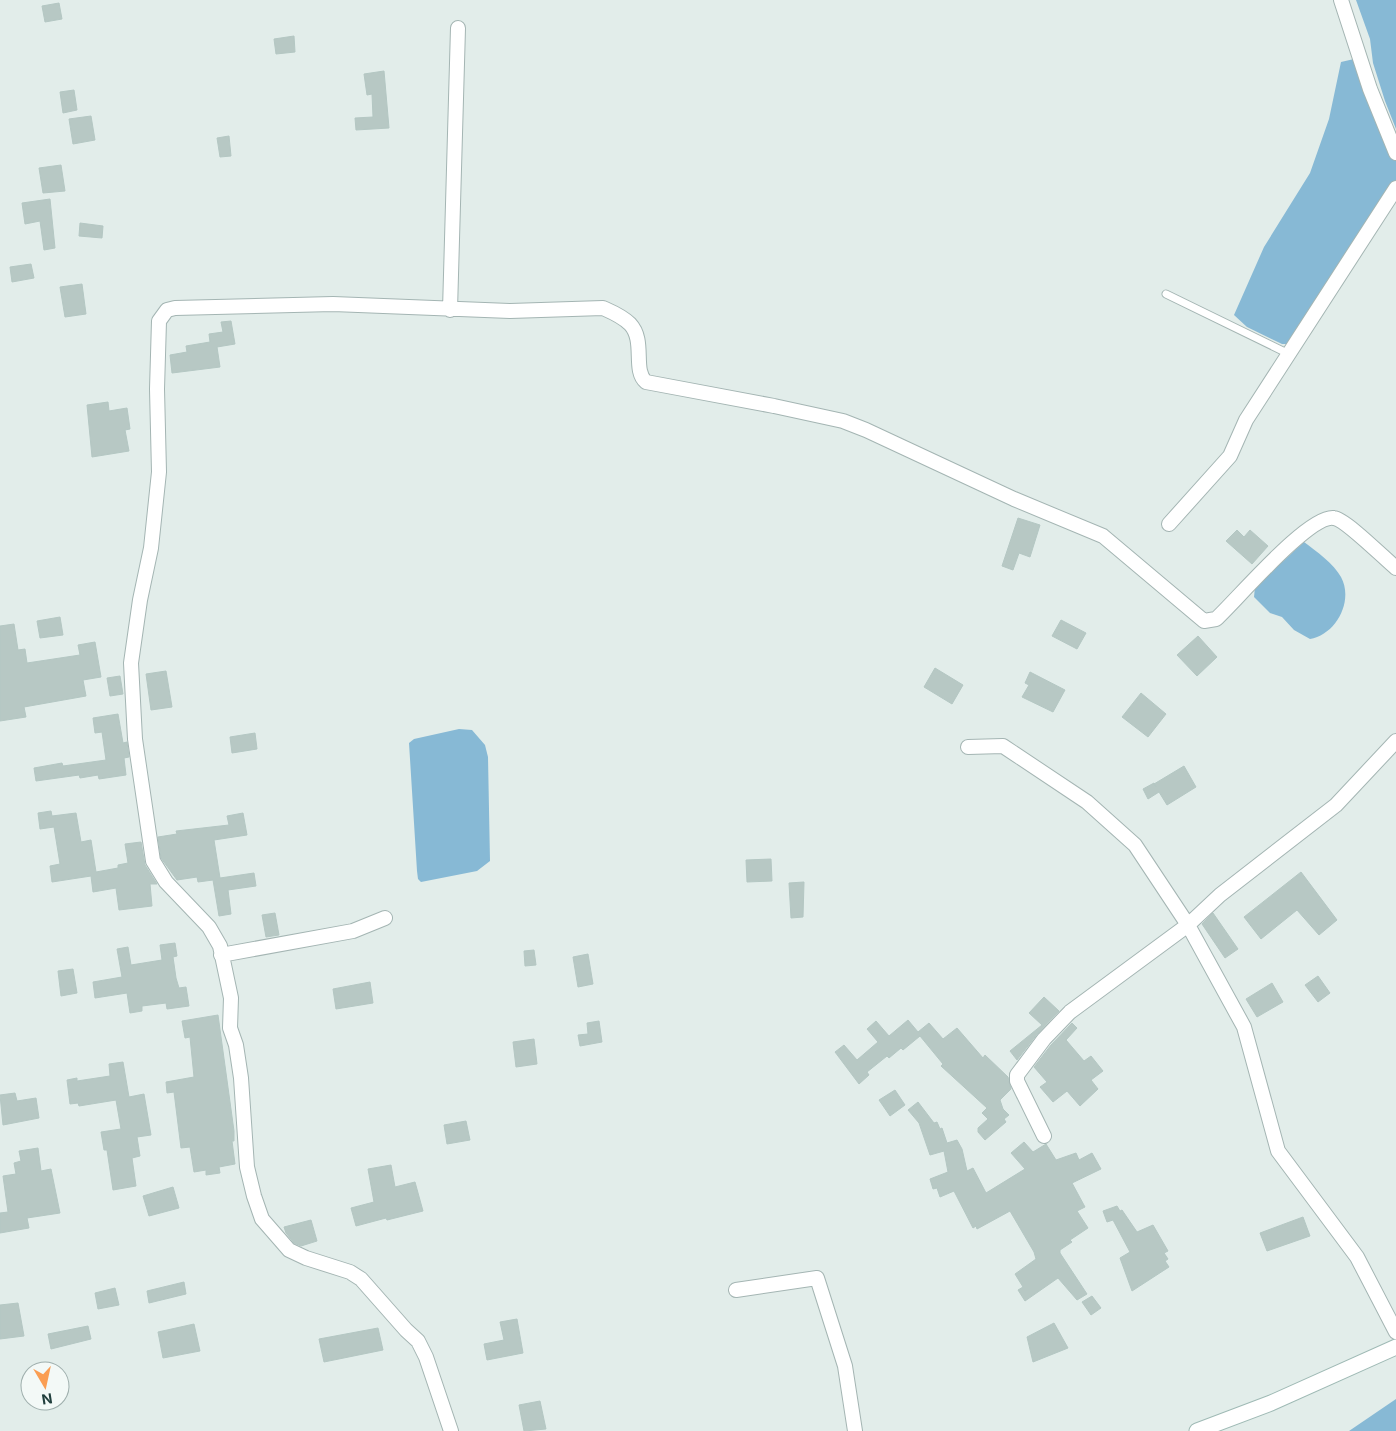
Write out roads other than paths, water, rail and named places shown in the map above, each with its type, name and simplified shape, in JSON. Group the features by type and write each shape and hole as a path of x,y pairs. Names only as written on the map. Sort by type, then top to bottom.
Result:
{"main road":[{"path":"1197,1431 1272,1403 1396,1347"}],"street":[{"path":"1341,0 1370,89 1396,154"},
{"path":"450,310 458,28"},
{"path":"1169,524 1230,456 1246,420 1396,188"},
{"path":"451,1431 426,1357 418,1341 361,1279 350,1272 306,1258 289,1250 262,1219 247,1167 241,1078 236,1045 230,1028 230,998 220,946 212,932 166,882 152,861 135,739 131,663 140,600 151,548 159,472 157,389 159,320 166,310 174,308 333,304 510,311 603,308 617,314 630,323 639,336 640,373 646,382 843,421 866,430 1014,499 1103,536 1204,621 1216,619 1249,582 1316,523 1325,519 1334,518 1344,523 1396,568"},
{"path":"1044,1136 1017,1081 1018,1071 1044,1039 1070,1012 1188,925 1220,895 1336,805 1396,741"},
{"path":"968,747 1003,746 1087,802 1135,845 1188,925 1244,1027 1278,1151 1357,1257 1396,1332"},
{"path":"221,954 353,931 385,918"},
{"path":"736,1290 817,1278 845,1366 855,1431"}],"lane":[{"path":"1166,294 1289,354"}],"water":[{"path":"1356,0 1396,0 1396,129 1373,63 1370,39"},
{"path":"1354,59 1396,160 1396,182 1288,344 1282,344 1247,327 1234,315 1264,247 1310,173 1329,119 1341,62"},
{"path":"1304,542 1338,572 1344,586 1345,596 1344,606 1335,624 1328,631 1310,639 1294,630 1282,617 1270,613 1254,597 1255,587"},
{"path":"459,729 472,730 485,745 488,757 490,861 477,871 421,882 418,879 417,871 409,743 414,739"},
{"path":"1396,1399 1396,1431 1349,1431"}]}
